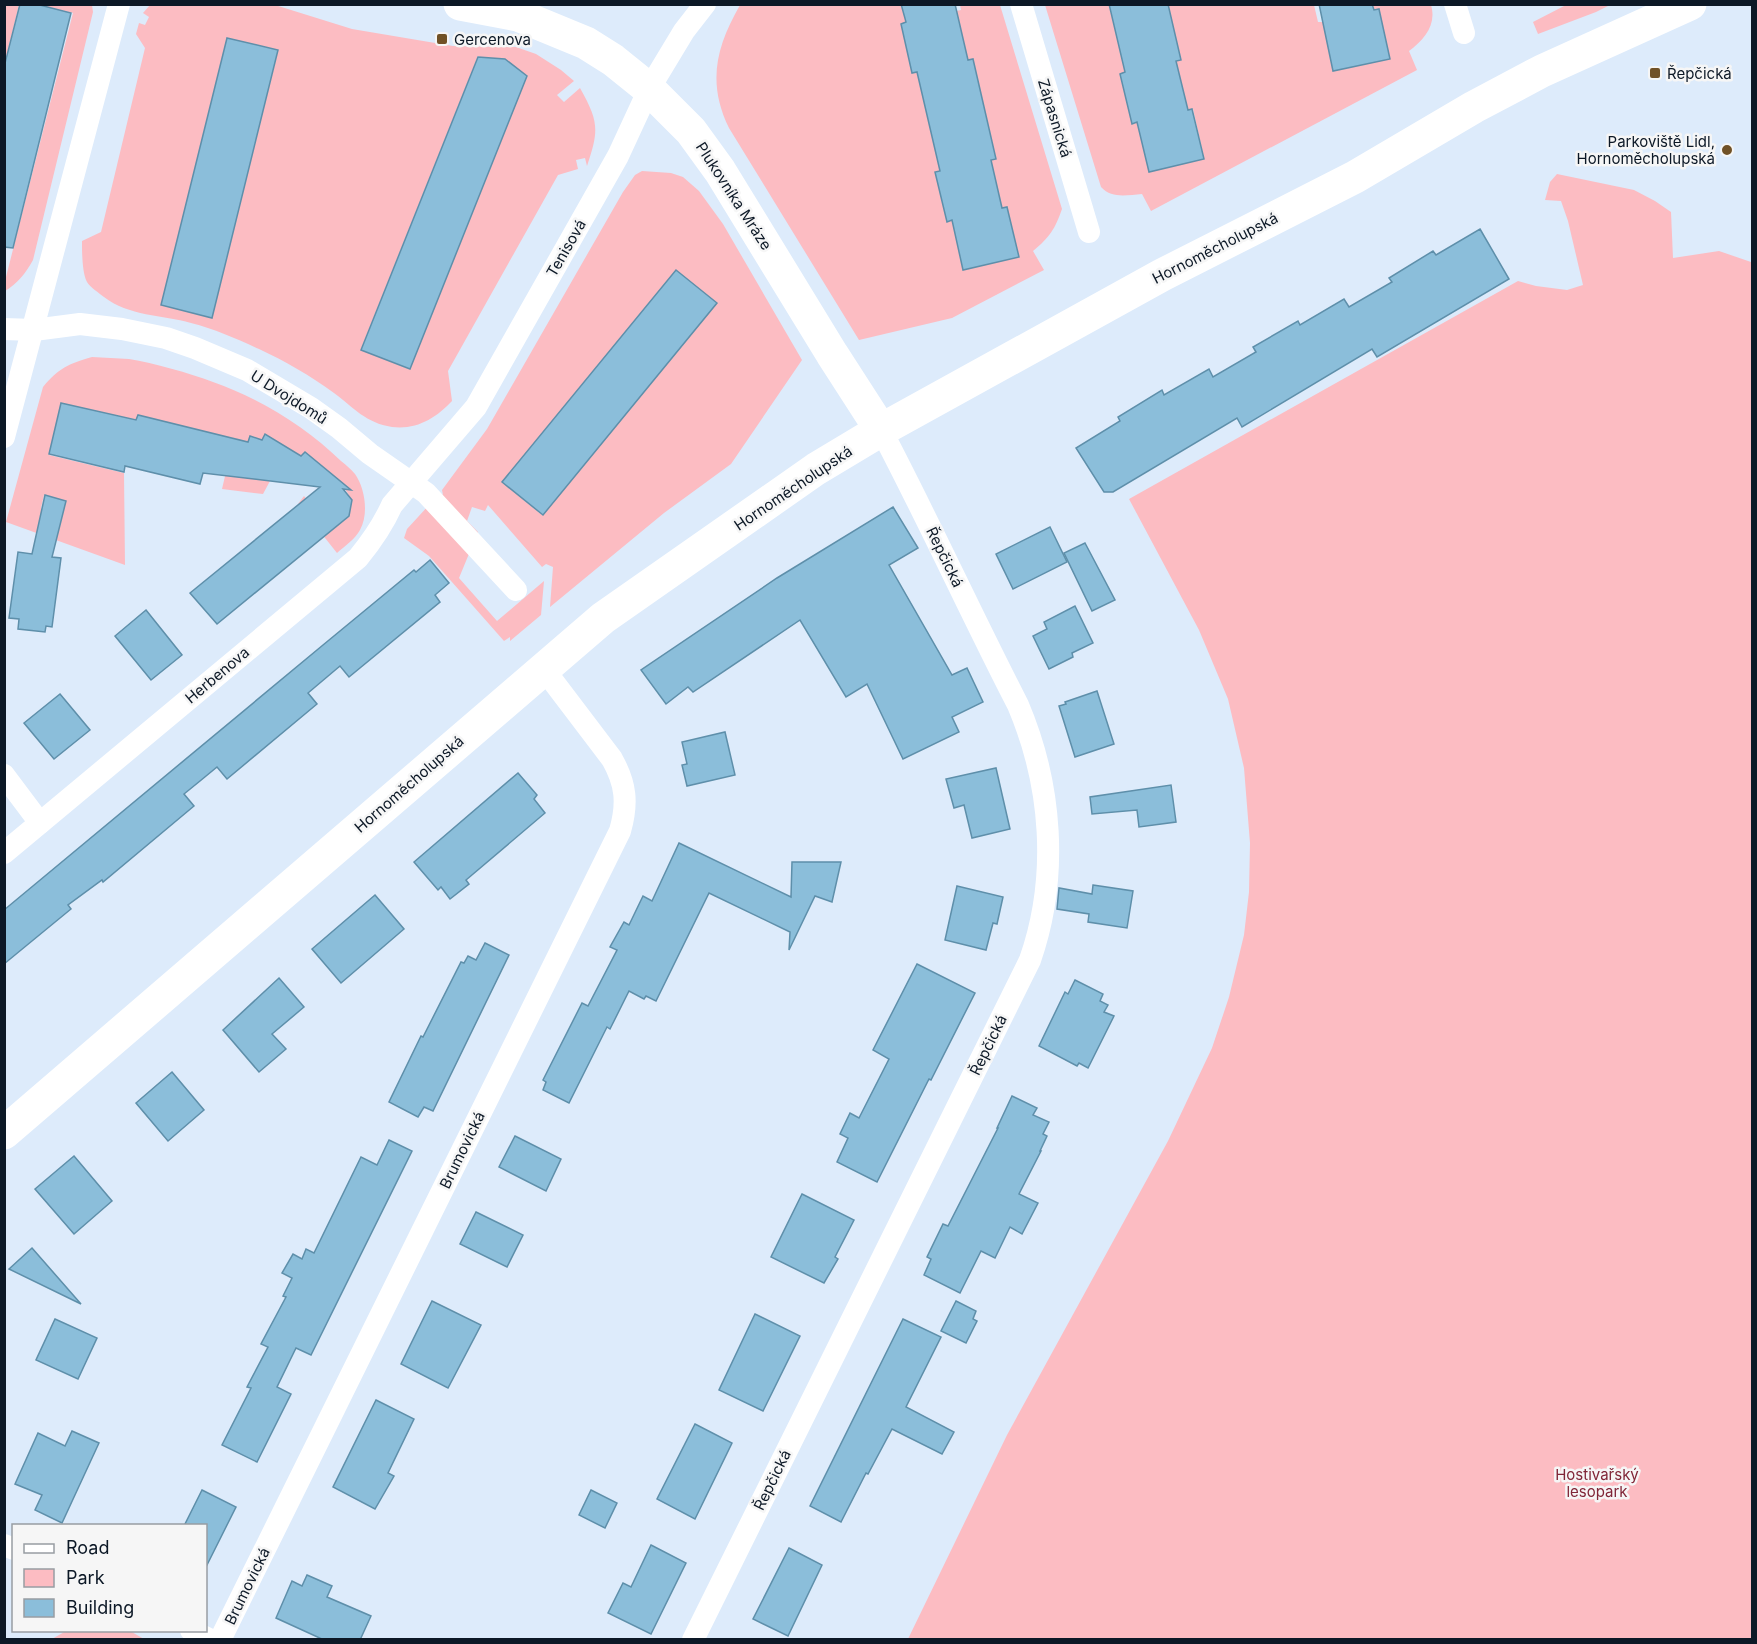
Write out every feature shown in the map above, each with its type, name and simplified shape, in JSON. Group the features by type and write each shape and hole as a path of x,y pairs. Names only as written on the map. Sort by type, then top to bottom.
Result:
{"street":[{"path":"4,437 119,4"},
{"name":"Plukovníka Mráze","path":"460,4 518,15 585,43 613,60 649,89 691,131 720,171 881,430"},
{"name":"Tenisová","path":"411,482 476,407 618,156 649,89 684,31 705,4"},
{"name":"Zápasnická","path":"1021,4 1089,232"},
{"path":"1455,4 1464,33"},
{"name":"Hornoměcholupská","path":"4,1133 603,618 816,470 881,430 1162,275 1355,177 1474,107 1542,71 1690,4"},
{"name":"U Dvojdomů","path":"4,328 34,330 80,324 122,329 166,338 247,370 311,408 426,494 516,590"},
{"name":"Řepčická","path":"693,1640 1030,960 1044,911 1048,833 1042,780 1029,730 918,499 881,430"},
{"name":"Herbenova","path":"4,853 358,558 384,523 392,505 411,482"},
{"name":"Brumovická","path":"220,1640 620,831 626,805 617,767 543,668"},
{"path":"4,775 40,823"},
{"path":"195,1632 211,1640"}],"green space":[{"path":"4,5 19,5 5,62"},
{"path":"39,5 92,5 93,12 33,260 21,278 5,291 5,281 73,13"},
{"path":"150,5 275,5 352,29 453,46 516,47 536,54 574,81 557,95 564,102 580,88 591,109 595,126 594,143 587,166 585,158 576,160 578,169 558,175 448,371 452,401 439,413 425,422 410,427 383,425 361,414 298,369 269,354 200,325 124,308 104,297 88,284 83,268 82,241 101,232 145,48 136,34 139,23 145,25 149,17 143,13","holes":["227,38 278,51 212,317","478,56 496,64 505,59 511,64 509,70 527,75 409,369 361,349"]},
{"path":"740,5 901,5 906,22 901,24 912,73 917,72 940,171 935,172 947,222 952,220 964,270 1019,256 1007,207 1002,208 991,160 996,158 973,59 968,60 956,11 961,10 960,5 1000,5 1062,209 1051,232 1033,251 1044,270 952,318 859,340 729,128 722,112 716,80 717,65 725,36"},
{"path":"1045,5 1109,5 1125,72 1121,74 1133,123 1137,122 1149,172 1204,158 1193,109 1188,110 1176,61 1181,60 1168,5 1314,5 1318,22 1323,22 1334,71 1389,59 1379,9 1374,10 1372,5 1431,5 1432,19 1428,31 1409,51 1417,70 1151,211 1142,194 1115,195 1101,187"},
{"path":"1566,5 1610,5 1538,34 1533,22"},
{"path":"642,171 671,173 683,177 699,191 723,224 802,360 731,464 664,513 550,607 553,567 546,564 542,567 488,505 485,511 472,507 467,521 478,532 459,578 497,621 544,581 541,615 510,641 510,637 504,641 429,556 404,538 407,529 440,493 443,495 442,490 487,429 623,192 635,175","holes":["676,270 716,303 542,515 502,482"]},
{"name":"Hostivařský lesopark","path":"1557,174 1634,190 1671,212 1673,258 1719,251 1752,261 1752,1639 908,1639 1007,1435 1168,1141 1212,1048 1229,997 1244,935 1249,892 1250,843 1244,768 1228,699 1199,630 1129,499 1518,281 1567,290 1583,285 1561,201 1545,200 1550,182"},
{"path":"92,357 129,359 204,379 247,396 297,425 355,474 365,501 363,524 360,530 337,553 298,504 304,496 332,530 350,516 346,511 351,505 346,491 333,476 305,452 300,458 265,434 262,440 250,437 270,481 263,494 222,489 230,455 183,426 138,416 136,422 61,404 49,455 124,473 125,565 6,522 43,387 59,371","holes":["44,495 66,501 60,526 40,521"]},
{"path":"64,1632 132,1632 144,1639 52,1639"}],"building":[{"path":"20,4 36,4 71,13 13,248 4,247 4,67"},
{"path":"901,4 955,4 968,60 973,59 996,159 991,160 1002,208 1007,207 1019,257 963,270 952,220 947,222 935,172 940,171 917,72 912,73 901,24 906,22"},
{"path":"1109,4 1168,4 1181,60 1176,61 1188,110 1192,109 1204,159 1149,172 1137,122 1132,124 1120,74 1125,72"},
{"path":"1319,4 1372,4 1374,10 1379,9 1390,59 1333,71"},
{"path":"227,38 278,50 212,318 161,305"},
{"path":"478,57 505,59 527,76 410,369 361,350"},
{"path":"1480,229 1509,279 1377,357 1372,349 1242,427 1237,418 1113,492 1104,492 1076,448 1120,421 1118,417 1162,390 1164,395 1209,369 1213,377 1256,352 1253,347 1298,321 1300,325 1344,299 1349,307 1392,282 1389,278 1433,251 1436,255"},
{"path":"676,270 717,303 543,515 502,482"},
{"path":"61,403 136,420 138,415 248,442 250,436 262,440 265,434 301,456 305,452 351,490 343,489 352,500 349,516 217,624 190,593 320,487 203,473 200,484 125,466 124,472 49,454"},
{"path":"45,495 66,501 52,557 61,558 52,627 46,626 45,632 18,629 19,619 9,618 18,552 32,554"},
{"path":"893,507 918,548 889,565 952,675 967,668 983,702 952,717 959,732 903,759 867,684 846,697 800,620 693,692 688,687 666,704 641,670 777,578"},
{"path":"1050,527 1067,562 1013,589 996,554"},
{"path":"1085,543 1115,600 1092,611 1064,553"},
{"path":"430,560 449,583 435,595 440,602 349,677 340,666 308,693 317,704 227,779 217,767 184,794 194,806 103,882 102,880 68,905 71,909 4,964 4,910 414,570 416,572"},
{"path":"1075,606 1093,643 1072,653 1073,657 1049,669 1033,636 1047,629 1044,622"},
{"path":"146,610 182,655 151,680 115,636"},
{"path":"1097,691 1114,744 1075,757 1059,706"},
{"path":"60,694 90,730 54,759 24,723"},
{"path":"725,732 735,775 687,786 682,765 687,764 682,742"},
{"path":"996,768 1010,829 972,838 964,805 954,808 946,779"},
{"path":"518,773 537,795 534,799 545,813 466,880 469,884 450,899 441,887 438,890 414,862"},
{"path":"1171,785 1176,822 1139,827 1137,810 1092,814 1090,797"},
{"path":"679,843 791,897 792,862 841,862 832,902 815,896 789,950 790,932 709,893 656,1001 646,996 644,999 629,991 610,1029 607,1027 569,1103 543,1090 546,1082 543,1080 582,1003 588,1006 617,950 610,947 624,922 629,925 643,896 652,901"},
{"path":"1093,885 1133,891 1127,928 1088,922 1089,914 1057,909 1059,888 1092,894"},
{"path":"957,886 1003,897 997,924 993,923 986,950 945,940"},
{"path":"375,895 404,929 341,983 312,949"},
{"path":"485,943 509,955 433,1111 424,1107 418,1117 389,1102 461,962 464,963 468,956 476,960"},
{"path":"917,964 975,993 877,1182 837,1162 848,1138 840,1134 850,1113 859,1118 889,1059 873,1050"},
{"path":"279,978 304,1007 272,1034 286,1049 259,1072 223,1030"},
{"path":"1075,980 1103,994 1100,1001 1108,1005 1104,1012 1114,1016 1088,1068 1079,1063 1077,1066 1039,1046 1065,992 1068,994"},
{"path":"172,1072 204,1110 168,1141 136,1103"},
{"path":"1012,1096 1037,1108 1033,1115 1049,1122 1043,1134 1047,1136 1041,1151 1019,1194 1038,1203 1022,1234 1010,1227 995,1258 981,1251 960,1293 924,1275 931,1259 927,1257 943,1224 948,1226"},
{"path":"515,1136 561,1159 546,1191 499,1167"},
{"path":"389,1140 412,1151 311,1355 296,1348 277,1387 291,1394 257,1462 222,1445 251,1388 247,1387 268,1347 261,1344 286,1297 283,1296 292,1278 282,1273 293,1254 302,1259 306,1249 314,1253 361,1157 377,1165"},
{"path":"74,1156 112,1201 74,1234 35,1189"},
{"path":"802,1194 854,1220 835,1257 838,1259 824,1283 771,1257"},
{"path":"476,1212 523,1235 507,1267 460,1244"},
{"path":"32,1248 81,1304 9,1269"},
{"path":"432,1301 481,1325 448,1388 401,1364"},
{"path":"956,1301 976,1311 973,1319 977,1321 966,1343 941,1331"},
{"path":"755,1314 800,1336 763,1411 719,1390"},
{"path":"55,1319 97,1338 78,1379 36,1360"},
{"path":"903,1319 941,1337 906,1407 954,1432 942,1454 892,1429 841,1522 810,1506"},
{"path":"376,1400 414,1419 388,1473 394,1476 375,1509 333,1487"},
{"path":"695,1424 732,1443 695,1519 657,1499"},
{"path":"72,1431 99,1443 62,1523 35,1510 42,1495 15,1484 38,1433 65,1446"},
{"path":"202,1490 236,1507 207,1565 207,1524 185,1524"},
{"path":"591,1490 617,1503 605,1528 579,1515"},
{"path":"651,1545 686,1563 651,1634 608,1613 623,1583 631,1587"},
{"path":"789,1548 822,1565 788,1636 753,1619"},
{"path":"307,1575 332,1586 327,1597 371,1616 360,1640 324,1640 276,1618 292,1581 302,1586"}],"place":[{"name":"Gercenova","path":"442,39"},
{"name":"Řepčická","path":"1655,73"},
{"name":"Parkoviště Lidl, Hornoměcholupská","path":"1727,150"}]}
